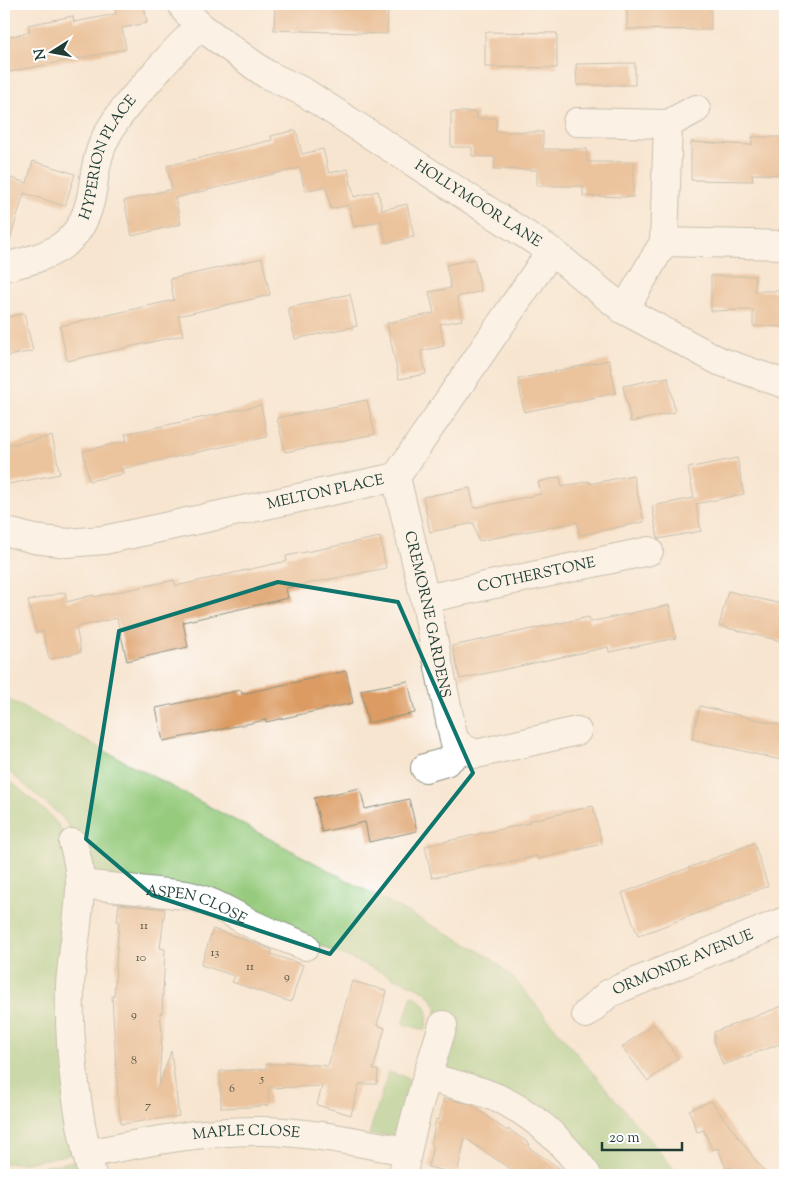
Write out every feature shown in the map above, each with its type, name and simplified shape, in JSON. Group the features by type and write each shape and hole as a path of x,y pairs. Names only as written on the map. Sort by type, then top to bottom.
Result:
{"street":[{"name":"HOLLYMOOR LANE","path":"182,4 200,26 266,74 304,92 551,251 624,310 719,361 785,384"},
{"name":"HYPERION PLACE","path":"4,267 46,256 60,248 82,225 88,213 97,158 105,137 120,113 173,52 200,26"},
{"path":"577,122 668,124 696,109"},
{"path":"624,310 664,242 668,124"},
{"path":"664,242 785,245"},
{"name":"MELTON PLACE","path":"4,531 34,539 68,543 104,540 396,477 551,251"},
{"name":"CREMORNE GARDENS","path":"396,477 425,599 454,740 463,748"},
{"name":"COTHERSTONE","path":"425,599 648,551"},
{"path":"426,768 446,762 463,748 476,754 577,731"},
{"name":"MAPLE CLOSE","path":"73,843 79,866 80,884 71,973 70,1009 77,1094 89,1165 183,1136 246,1131 306,1134 405,1163"},
{"name":"ASPEN CLOSE","path":"80,884 200,898 221,906 264,929 305,946"},
{"name":"ORMONDE AVENUE","path":"586,1014 608,994 620,988 785,921"},
{"path":"405,1163 443,1024"},
{"path":"427,1077 488,1095 523,1112 559,1140 587,1175"}],"highlighted area":[{"path":"278,582 398,602 473,773 330,954 152,895 86,839 119,631"}],"green space":[{"path":"4,697 492,959 514,979 679,1175 602,1175 590,1160 451,1071 445,1061 436,1019 436,1008 432,999 425,991 258,918 91,871 62,817 4,767"},
{"path":"4,776 50,815 66,836 76,1153 25,1163 4,1163"},
{"path":"412,995 422,1002 427,1010 425,1030 403,1024"},
{"path":"388,1072 406,1077 409,1081 395,1130 393,1135 369,1135"},
{"path":"78,1160 81,1175 4,1175 4,1169 32,1168"}],"building":[{"path":"114,4 144,4 147,23 122,28 126,49 4,73 4,38 30,32 28,25 73,16 74,22 116,14"},
{"path":"275,4 388,4 387,34 274,30"},
{"path":"627,4 711,4 711,30 627,29"},
{"path":"485,32 557,33 557,68 485,67"},
{"path":"635,63 635,85 577,85 576,64"},
{"path":"451,112 477,112 477,119 496,118 496,132 543,132 543,149 587,149 587,162 634,162 633,197 583,196 583,186 537,186 537,170 494,169 495,157 472,156 472,147 451,147"},
{"path":"296,130 302,154 323,149 329,173 348,169 354,197 378,191 382,210 407,204 414,237 386,243 381,221 354,227 349,205 331,209 326,186 305,191 300,168 175,198 181,224 132,236 124,201 172,189 167,166 272,140 271,136"},
{"path":"752,137 785,137 785,175 752,174 753,181 691,180 691,142 752,145"},
{"path":"33,161 75,174 65,206 24,193 9,243 4,242 4,176 27,183"},
{"path":"262,258 270,295 178,316 183,335 67,361 60,326 174,300 170,279"},
{"path":"474,259 481,291 457,297 462,320 440,324 444,346 421,351 426,374 399,379 387,323 434,313 429,292 451,288 446,265"},
{"path":"711,276 755,276 755,291 785,291 785,327 753,326 753,310 711,311"},
{"path":"350,294 357,326 295,339 288,308"},
{"path":"24,313 33,351 4,357 4,318"},
{"path":"609,360 616,393 524,412 518,379"},
{"path":"668,377 675,412 631,422 623,386"},
{"path":"367,400 375,434 285,452 277,418"},
{"path":"261,405 267,437 121,469 123,474 89,481 83,451 127,441 125,434"},
{"path":"52,436 60,474 4,485 4,446"},
{"path":"737,458 744,494 696,504 701,531 658,539 652,506 694,498 688,468"},
{"path":"633,475 644,522 580,535 577,522 478,541 474,523 430,532 423,497 470,488 474,508 541,494 538,482 560,477 562,487 589,481 590,484"},
{"path":"380,537 386,568 286,588 288,598 183,622 188,647 127,661 117,618 76,627 81,652 49,659 43,631 36,633 28,601 65,592 67,602 93,595 94,597 174,580 176,586 287,561 286,556"},
{"path":"728,591 785,605 785,642 719,626"},
{"path":"669,605 676,638 609,652 608,647 460,679 452,646 589,617 590,622"},
{"path":"346,671 353,703 266,722 266,720 163,741 156,708 241,690 242,694"},
{"path":"408,681 415,713 368,723 361,690"},
{"path":"700,706 785,726 785,761 692,739"},
{"path":"360,788 365,809 409,799 417,831 369,842 365,822 322,832 314,798"},
{"path":"593,806 602,844 537,859 537,856 432,878 425,846 529,823 528,821"},
{"path":"754,843 768,886 638,936 622,893"},
{"path":"119,904 165,909 160,948 165,949 162,1013 160,1013 162,1032 159,1086 171,1051 179,1116 121,1124 112,996 114,996"},
{"path":"213,929 258,944 272,950 271,954 303,965 291,1002 232,982 235,976 201,965"},
{"path":"352,981 387,991 377,1025 385,1028 373,1070 378,1070 377,1084 359,1084 351,1115 317,1105 322,1086 268,1088 269,1105 221,1108 220,1071 266,1069 266,1064 284,1064 285,1062 328,1066"},
{"path":"785,1005 785,1042 723,1065 714,1041 714,1032"},
{"path":"653,1024 678,1058 648,1081 622,1047"},
{"path":"444,1098 470,1104 507,1131 508,1129 530,1144 528,1147 568,1175 519,1175 465,1138 457,1174 428,1167 436,1119 439,1120"},
{"path":"711,1101 767,1175 735,1175 732,1167 726,1169 718,1148 712,1150 704,1130 697,1132 689,1110"}]}
